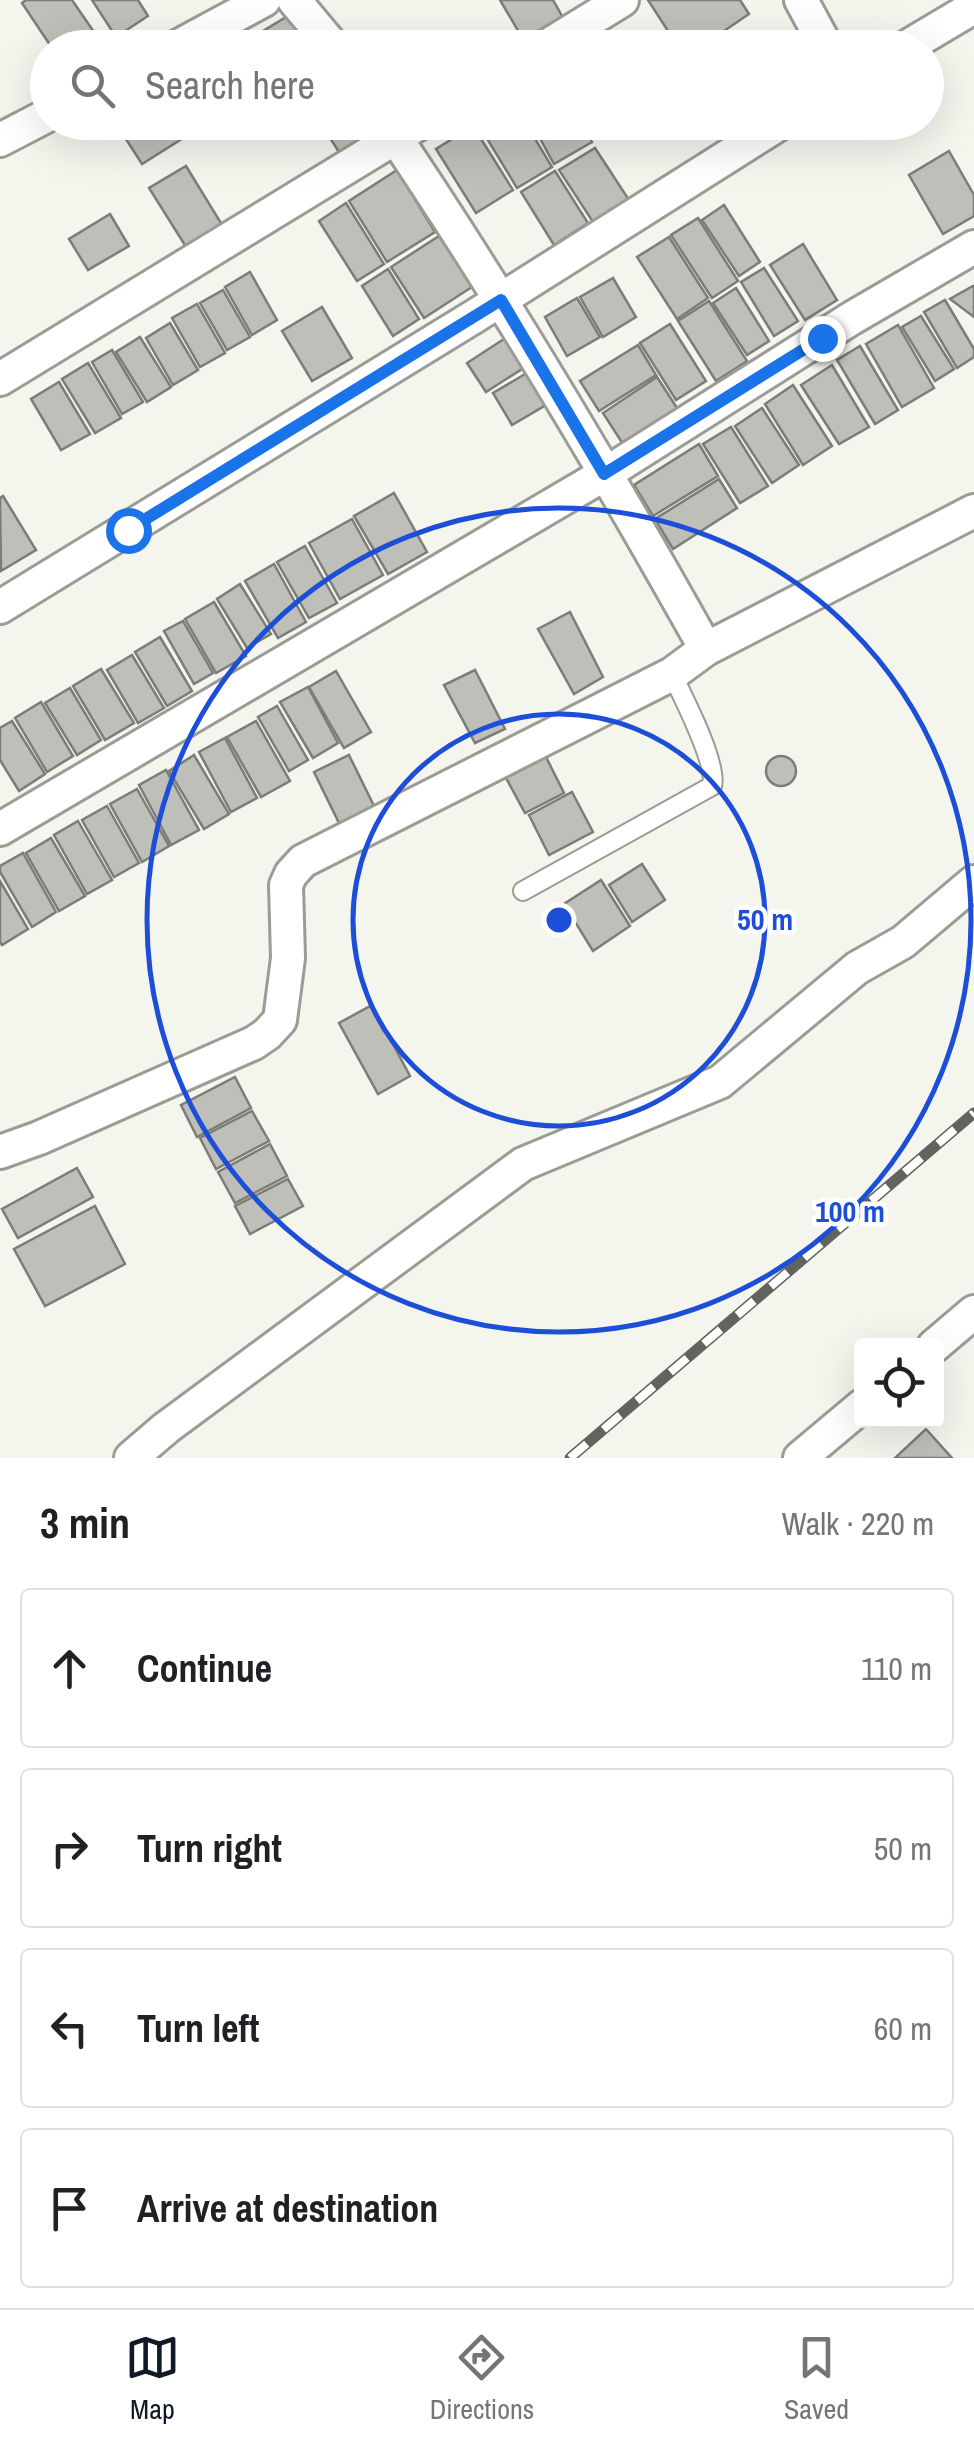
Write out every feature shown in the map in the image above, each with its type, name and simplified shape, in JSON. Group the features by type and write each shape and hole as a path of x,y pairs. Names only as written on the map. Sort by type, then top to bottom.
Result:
{"street":[{"path":"208,30 264,0"},
{"path":"294,0 320,30"},
{"path":"573,30 622,0"},
{"path":"800,0 817,30"},
{"path":"935,30 974,7"},
{"path":"0,140 30,124"},
{"path":"0,379 382,140"},
{"path":"408,140 706,649"},
{"path":"0,607 754,140"},
{"path":"0,829 604,474 852,318 974,247"},
{"path":"0,1152 267,1034 280,1020 288,958 286,885 304,862 672,674 706,649 974,511"},
{"path":"131,1458 166,1428 524,1164 720,1082 857,968 903,942 974,882"},
{"path":"943,1338 974,1312"},
{"path":"800,1458 854,1413"}],"lane":[{"path":"522,891 712,786 714,777 695,723 672,674"}],"building":[{"path":"72,0 93,30 40,30 22,3"},
{"path":"92,0 138,0 148,16 127,30 111,30"},
{"path":"500,0 553,0 566,23 554,30 518,30"},
{"path":"648,0 740,0 749,14 725,30 667,30"},
{"path":"296,11 308,30 265,30"},
{"path":"127,140 180,140 142,164"},
{"path":"331,140 375,140 344,160"},
{"path":"450,140 482,140 513,190 476,213 436,149"},
{"path":"488,140 536,140 552,167 517,188"},
{"path":"541,140 591,140 592,142 554,164"},
{"path":"595,148 633,206 597,228 559,170"},
{"path":"949,151 974,195 974,216 943,234 909,175"},
{"path":"186,166 224,228 188,250 149,188"},
{"path":"397,170 435,232 387,262 349,201"},
{"path":"555,171 588,223 554,245 521,192"},
{"path":"346,203 384,264 357,281 319,221"},
{"path":"724,205 760,262 739,276 702,220"},
{"path":"110,214 129,246 88,270 69,239"},
{"path":"698,218 738,281 712,298 671,235"},
{"path":"439,236 472,287 424,318 391,267"},
{"path":"669,237 708,298 677,319 637,257"},
{"path":"803,244 837,300 805,320 770,265"},
{"path":"764,268 798,321 774,336 741,282"},
{"path":"388,269 419,319 393,336 362,286"},
{"path":"250,272 277,320 252,335 225,287"},
{"path":"613,278 636,317 603,337 580,297"},
{"path":"736,288 769,341 747,355 713,303"},
{"path":"974,288 974,317 950,299"},
{"path":"223,290 250,337 227,350 200,303"},
{"path":"577,298 600,337 567,356 545,317"},
{"path":"945,300 974,349 974,357 957,368 924,312"},
{"path":"709,301 747,361 716,381 678,321"},
{"path":"197,304 225,353 200,367 172,318"},
{"path":"322,307 352,358 312,381 282,331"},
{"path":"921,316 954,369 935,381 902,327"},
{"path":"170,323 198,370 173,385 146,338"},
{"path":"670,324 706,381 676,400 640,343"},
{"path":"898,325 934,388 902,407 866,344"},
{"path":"140,337 171,387 147,402 116,352"},
{"path":"507,337 525,367 486,392 467,363"},
{"path":"638,345 656,375 599,411 580,381"},
{"path":"860,346 898,410 875,424 837,360"},
{"path":"112,350 143,402 122,414 92,362"},
{"path":"88,363 121,418 95,433 62,379"},
{"path":"832,365 869,427 839,444 801,385"},
{"path":"532,370 551,402 512,425 493,393"},
{"path":"657,377 677,408 623,444 603,413"},
{"path":"59,382 90,434 61,450 31,399"},
{"path":"793,385 832,446 803,465 765,404"},
{"path":"762,408 799,465 772,483 735,426"},
{"path":"731,427 768,486 740,503 703,444"},
{"path":"699,444 718,476 653,516 634,485"},
{"path":"719,479 737,508 673,549 655,519"},
{"path":"394,493 427,552 388,574 354,516"},
{"path":"3,496 36,550 1,571 0,498"},
{"path":"352,519 383,575 340,599 309,543"},
{"path":"305,546 337,603 309,618 277,562"},
{"path":"274,564 306,622 278,638 245,581"},
{"path":"240,584 271,634 247,648 217,599"},
{"path":"214,602 246,656 216,673 185,619"},
{"path":"570,612 603,677 574,694 538,629"},
{"path":"183,621 213,673 194,684 164,631"},
{"path":"160,637 192,691 167,706 135,652"},
{"path":"132,655 164,708 138,723 107,670"},
{"path":"101,669 134,723 105,740 73,686"},
{"path":"475,670 505,729 475,743 444,685"},
{"path":"336,671 371,732 344,748 309,687"},
{"path":"308,687 338,743 313,758 280,702"},
{"path":"70,688 101,740 77,755 45,703"},
{"path":"41,702 73,756 47,772 15,718"},
{"path":"277,706 308,760 289,771 258,717"},
{"path":"12,721 45,774 19,791 0,760 0,728"},
{"path":"256,721 290,781 261,797 227,737"},
{"path":"225,738 257,798 231,812 199,752"},
{"path":"194,755 229,814 204,829 169,771"},
{"path":"349,755 375,808 340,825 314,772"},
{"path":"781,756 792,760 796,771 792,782 781,786 770,782 766,771 770,760"},
{"path":"546,757 564,793 525,813 506,778"},
{"path":"166,770 199,830 171,845 139,785"},
{"path":"137,789 169,846 142,862 110,804"},
{"path":"572,792 593,832 549,855 529,815"},
{"path":"107,806 139,863 114,877 82,820"},
{"path":"78,821 112,880 87,894 54,835"},
{"path":"51,838 85,896 59,911 26,853"},
{"path":"23,853 56,912 32,927 0,872 0,866"},
{"path":"642,864 665,900 632,922 609,885"},
{"path":"601,880 630,926 593,951 564,904"},
{"path":"0,881 28,929 2,945 0,942"},
{"path":"372,1005 410,1076 378,1094 339,1023"},
{"path":"235,1077 251,1108 197,1137 181,1105"},
{"path":"252,1111 269,1141 216,1169 200,1138"},
{"path":"270,1144 287,1176 235,1203 218,1172"},
{"path":"77,1168 93,1197 18,1238 2,1209"},
{"path":"288,1179 303,1206 250,1234 235,1206"},
{"path":"95,1206 125,1264 45,1306 14,1249"},
{"path":"926,1429 952,1458 895,1458"}],"railway":[{"path":"570,1458 974,1113"}],"route":[{"path":"128,530 501,300 604,474 822,338"}]}
